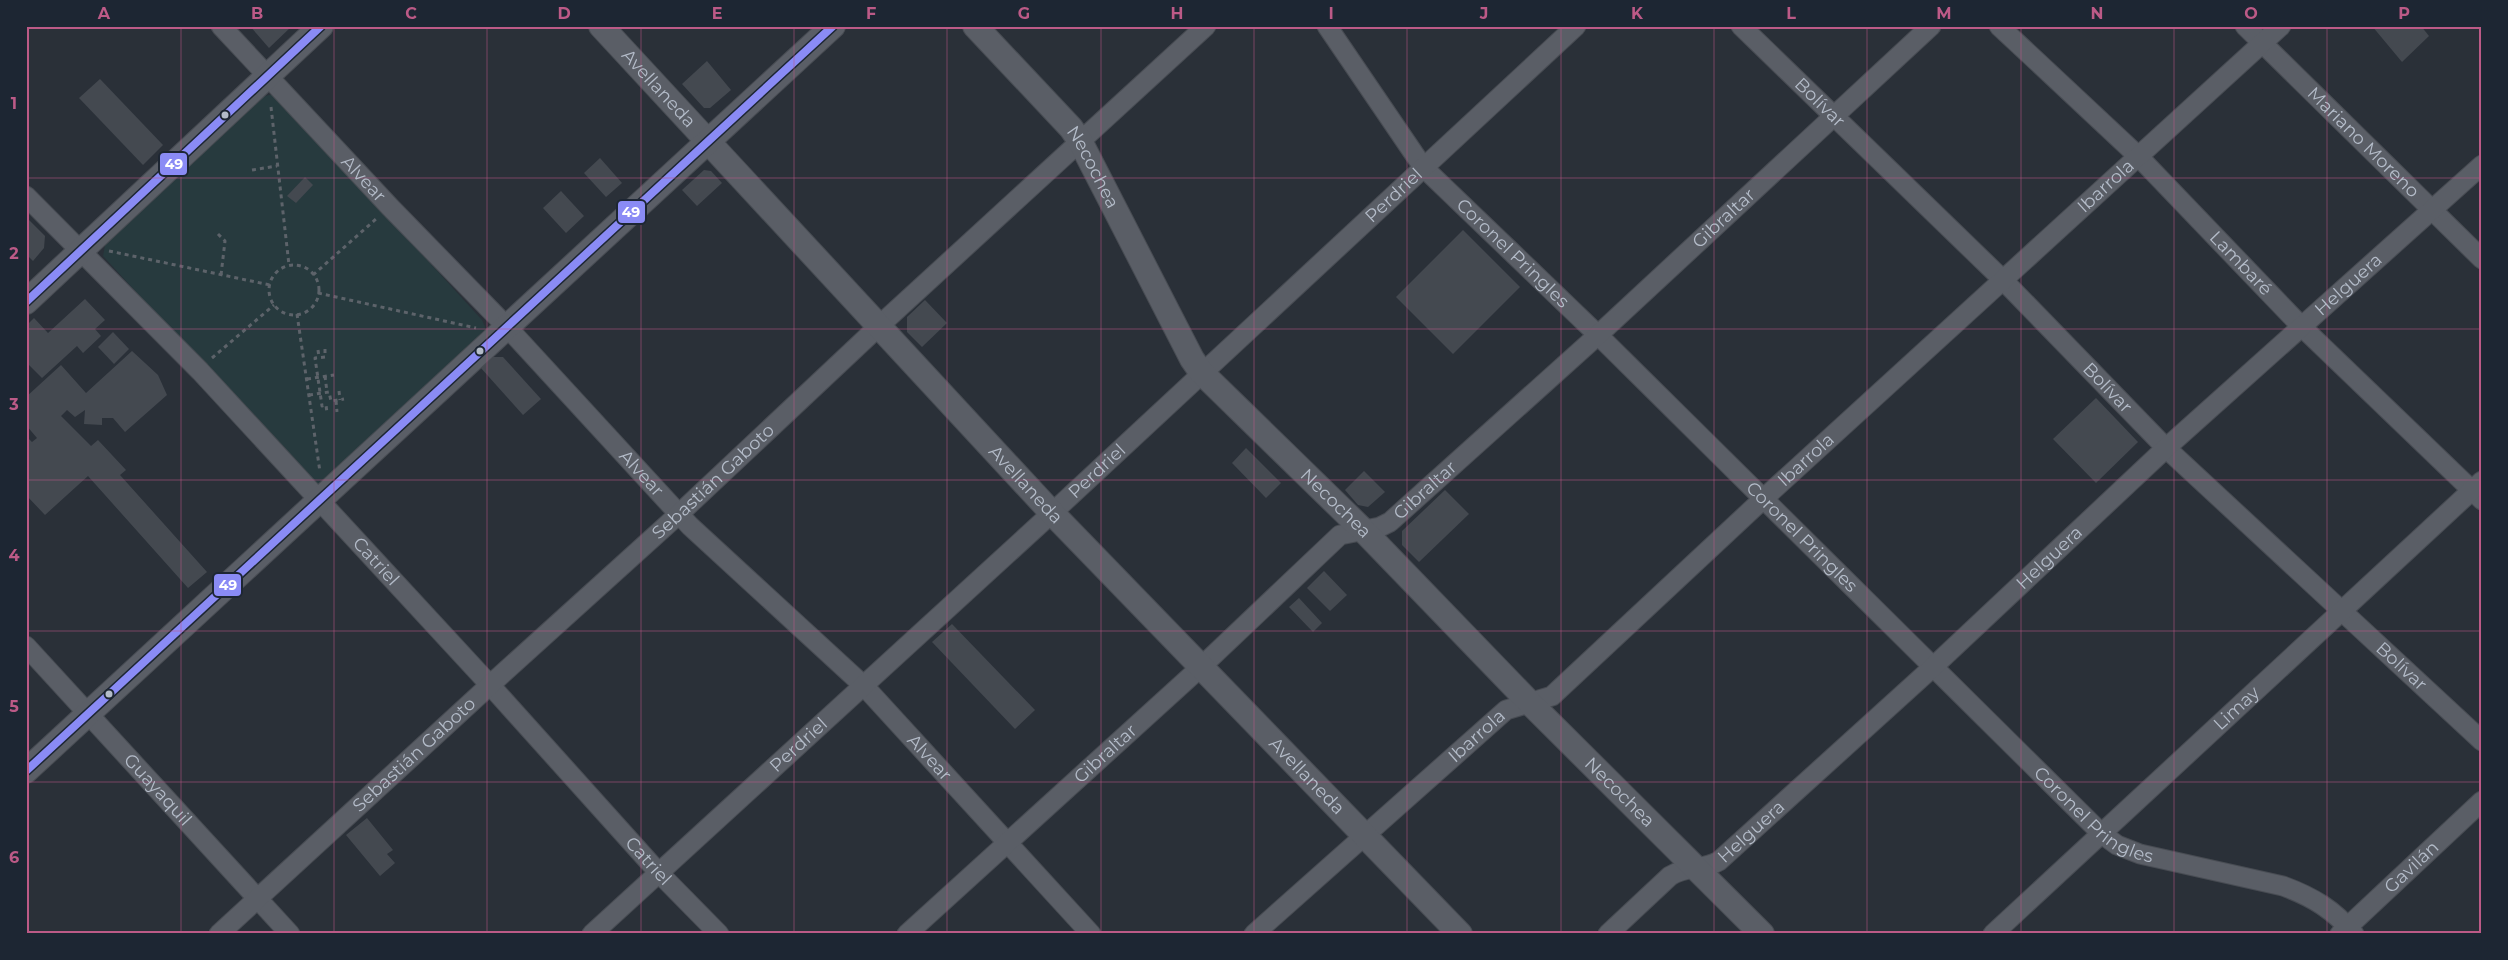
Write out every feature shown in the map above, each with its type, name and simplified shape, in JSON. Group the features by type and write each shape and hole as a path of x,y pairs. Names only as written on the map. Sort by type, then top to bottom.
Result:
{"street":[{"name":"Alvear","path":"221,26 266,76 507,327 690,526 864,686 1091,934"},
{"path":"26,302 93,251 266,76 321,26"},
{"name":"Avellaneda","path":"601,26 1052,513 1460,934"},
{"path":"26,771 833,26"},
{"name":"Necochea","path":"975,26 1080,141 1192,359 1201,372 1362,530 1530,703 1762,934"},
{"name":"Sebastián Gaboto","path":"219,934 490,685 680,514 879,326 1206,26"},
{"name":"Coronel Pringles","path":"1326,26 1423,167 1598,335 1762,500 2102,834 2117,845 2140,854 2283,886 2306,894 2322,903 2347,931"},
{"name":"Perdriel","path":"592,934 1052,513 1201,372 1576,26"},
{"name":"Bolívar","path":"1741,26 1832,117 2002,279 2166,448 2482,741"},
{"name":"Gibraltar","path":"907,934 1005,842 1202,666 1340,535 1380,527 1390,522 1598,335 1931,26"},
{"name":"Lambaré","path":"1999,26 2138,156 2301,326 2478,491"},
{"name":"Mariano Moreno","path":"2245,26 2482,259"},
{"name":"Ibarrola","path":"1254,934 1506,710 1552,696 2002,279 2281,26"},
{"name":"Helguera","path":"1608,934 1670,876 1696,868 1711,866 1719,861 1932,667 2166,448 2482,165"},
{"name":"Catriel","path":"26,196 93,251 490,685 659,873 719,934"},
{"name":"Limay","path":"1992,934 2478,491"},
{"name":"Guayaquil","path":"26,646 290,934"},
{"name":"Gavilán","path":"2347,931 2482,801"}],"path":[{"path":"270,104 290,265"},
{"path":"252,170 277,166"},
{"path":"313,274 377,219"},
{"path":"218,234 225,242 221,275"},
{"path":"93,251 270,285"},
{"path":"290,265 305,268 313,274 318,286 318,294 311,307 297,314 281,311 274,305 270,298 270,285 275,274 290,265"},
{"path":"318,294 478,329"},
{"path":"210,360 274,305"},
{"path":"297,314 320,476"},
{"path":"325,349 326,357 315,358 322,406 326,405 327,413"},
{"path":"318,350 319,357"},
{"path":"306,379 334,374"},
{"path":"325,376 327,392 331,402 340,400"},
{"path":"337,412 340,400 338,391"},
{"path":"309,395 327,392"}],"green space":[{"path":"277,95 482,320 487,331 321,485 312,483 103,256 105,245 262,97"}],"building":[{"path":"250,26 292,26 269,48"},
{"path":"2372,26 2421,26 2429,36 2402,62"},
{"path":"707,61 731,90 710,108 704,108 682,84"},
{"path":"100,79 163,145 143,165 79,98"},
{"path":"600,158 622,183 606,197 584,173"},
{"path":"704,170 711,171 722,183 697,206 682,190"},
{"path":"305,177 313,185 296,203 287,196"},
{"path":"561,191 584,216 566,233 543,208"},
{"path":"26,217 45,236 44,248 33,261 26,254"},
{"path":"1463,230 1520,287 1453,354 1396,297"},
{"path":"85,299 105,320 95,329 101,336 83,353 77,346 42,378 26,362 26,326 34,318 48,333"},
{"path":"925,300 947,323 922,347 907,332 907,317"},
{"path":"113,332 129,349 114,364 98,347"},
{"path":"132,351 158,375 167,395 125,432 113,418 102,418 102,425 84,424 85,410 75,417 67,410 61,416 91,446 98,440 126,470 120,475 207,572 188,588 88,476 45,515 26,495 26,436 32,442 37,438 26,425 26,397 61,365 86,393"},
{"path":"490,357 503,357 541,399 523,415 480,367"},
{"path":"2096,398 2138,442 2096,483 2053,439"},
{"path":"1246,448 1281,483 1266,498 1232,463"},
{"path":"1364,471 1385,492 1368,507 1358,505 1345,490"},
{"path":"1445,490 1469,514 1419,562 1402,545 1402,531"},
{"path":"1324,571 1347,595 1330,611 1307,588"},
{"path":"1299,598 1322,623 1313,632 1289,607"},
{"path":"952,624 1035,710 1015,729 932,642"},
{"path":"367,818 393,850 387,854 395,863 380,876 346,835"}],"transit line":[{"name":"49","path":"26,302 321,26"},
{"name":"49","path":"26,771 833,26"}]}
